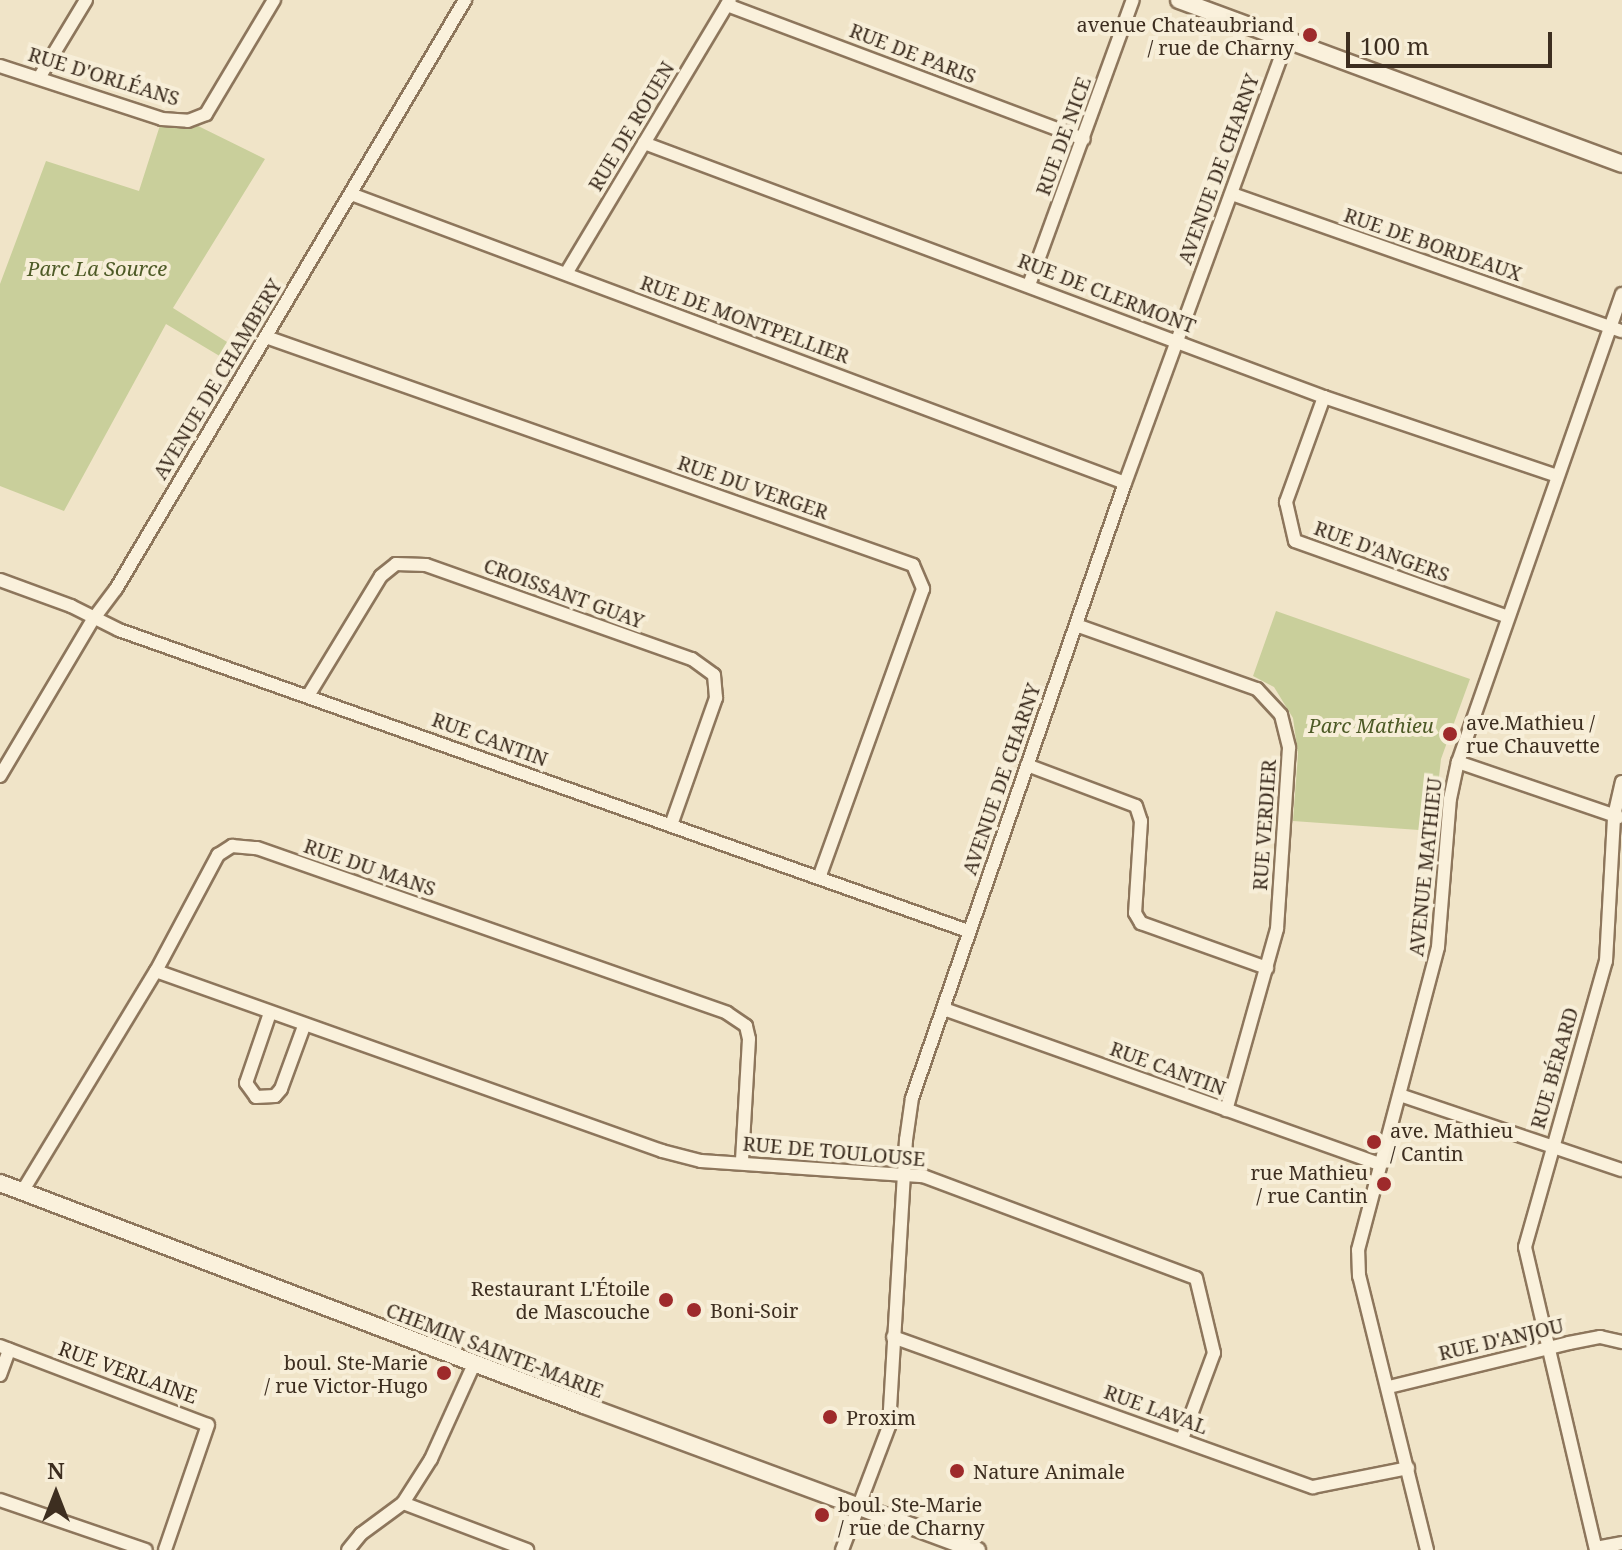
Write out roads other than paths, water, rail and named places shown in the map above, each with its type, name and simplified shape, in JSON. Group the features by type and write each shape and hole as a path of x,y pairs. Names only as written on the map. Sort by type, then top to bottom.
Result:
{"street":[{"path":"39,78 86,0"},
{"name":"RUE D'ORLÉANS","path":"0,66 162,119 188,121 206,114 274,0"},
{"name":"AVENUE DE CHAMBERY","path":"0,776 94,618 116,589 465,0"},
{"name":"RUE DE NICE","path":"1029,285 1133,0"},
{"path":"1179,0 1622,164"},
{"name":"RUE DE PARIS","path":"729,2 1084,139"},
{"name":"RUE DE ROUEN","path":"567,272 729,2"},
{"name":"AVENUE DE CHARNY","path":"842,1550 889,1426 912,1098 1125,483 1287,40"},
{"name":"RUE DE CLERMONT","path":"644,143 1324,397 1557,476"},
{"name":"RUE DE MONTPELLIER","path":"351,194 567,272 1125,483"},
{"name":"RUE DE BORDEAUX","path":"1232,194 1616,329"},
{"name":"AVENUE MATHIEU","path":"1427,1550 1356,1262 1379,1164 1438,947 1450,799 1458,762 1557,476 1616,329 1622,294"},
{"name":"RUE DU VERGER","path":"266,337 913,565 923,589 819,878"},
{"name":"RUE D'ANGERS","path":"1324,397 1286,502 1295,541 1508,617"},
{"name":"CROISSANT GUAY","path":"308,696 381,576 396,564 426,565 692,659 714,675 716,698 671,825"},
{"name":"RUE CANTIN","path":"0,580 94,618 308,696 968,931"},
{"name":"RUE VERDIER","path":"1076,625 1257,689 1281,715 1289,748 1277,929 1226,1110"},
{"path":"1458,762 1618,817"},
{"path":"1027,765 1136,806 1141,821 1135,913 1141,923 1267,968"},
{"name":"RUE BÉRARD","path":"1622,782 1606,961 1525,1247 1596,1549 1622,1543"},
{"name":"RUE DU MANS","path":"22,1192 156,971 218,855 232,846 257,848 727,1013 746,1026 749,1039 742,1162"},
{"name":"RUE DE TOULOUSE","path":"156,971 662,1151 701,1161 923,1176 1196,1278 1214,1353 1182,1439"},
{"name":"RUE CANTIN","path":"944,1009 1379,1164"},
{"path":"270,1013 246,1083 256,1097 275,1096 281,1089 304,1026"},
{"path":"1400,1095 1502,1127 1552,1149 1622,1170"},
{"name":"CHEMIN SAINTE-MARIE","path":"0,1183 474,1364 977,1550"},
{"name":"RUE LAVAL","path":"893,1337 1313,1487 1408,1468"},
{"name":"RUE D'ANJOU","path":"1389,1387 1600,1337 1622,1342"},
{"path":"0,1375 4,1348"},
{"name":"RUE VERLAINE","path":"4,1348 208,1425 165,1550"},
{"path":"348,1550 361,1534 403,1503 431,1459 474,1364"},
{"path":"0,1500 146,1550"},
{"path":"403,1503 527,1550"}],"place":[{"name":"avenue Chateaubriand / rue de Charny","path":"1310,35"},
{"name":"ave.Mathieu / rue Chauvette","path":"1450,734"},
{"name":"ave. Mathieu / Cantin","path":"1374,1142"},
{"name":"rue Mathieu / rue Cantin","path":"1384,1184"},
{"name":"Restaurant L'Étoile de Mascouche","path":"666,1300"},
{"name":"Boni-Soir","path":"694,1310"},
{"name":"boul. Ste-Marie / rue Victor-Hugo","path":"444,1373"},
{"name":"Proxim","path":"830,1417"},
{"name":"Nature Animale","path":"957,1471"},
{"name":"boul. Ste-Marie / rue de Charny","path":"822,1515"}],"park label":[{"name":"Parc La Source","path":"97,268"},
{"name":"Parc Mathieu","path":"1371,725"}]}
